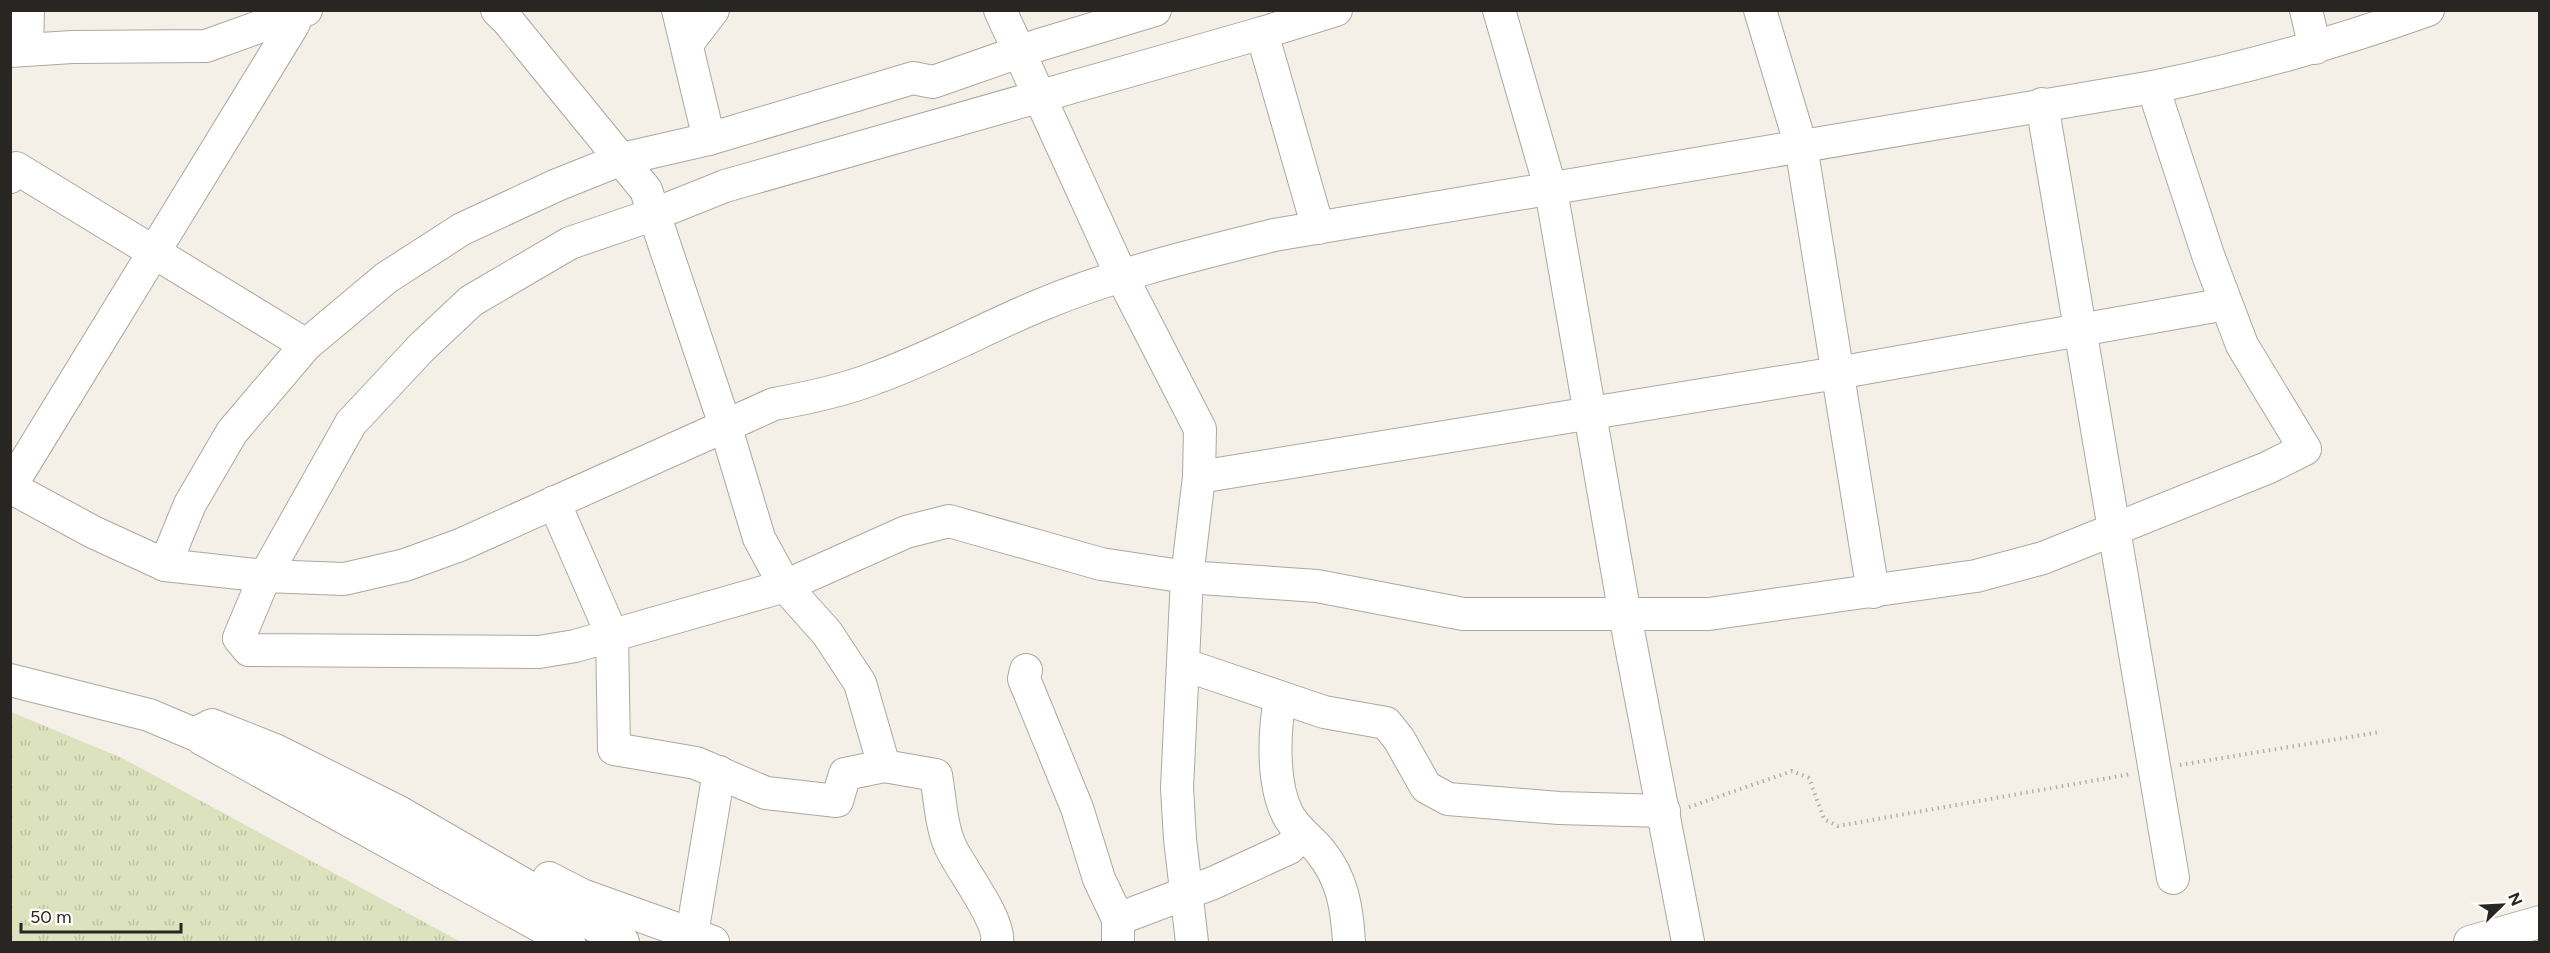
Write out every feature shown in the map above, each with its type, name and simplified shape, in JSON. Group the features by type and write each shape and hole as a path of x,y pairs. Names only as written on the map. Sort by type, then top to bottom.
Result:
{"street":[{"path":"28,10 19,50 206,46 302,12"},
{"path":"497,10 646,190 725,425 759,538 785,586 827,633 860,683 884,766"},
{"path":"678,10 709,139"},
{"path":"687,44 713,10"},
{"path":"1000,10 1121,275 1200,429 1199,477 1187,577 1177,788 1180,839 1192,942"},
{"path":"165,565 190,504 232,432 306,345 386,279 462,229 557,185 622,159 709,139 913,78 933,82 1040,45 1155,10"},
{"path":"1336,10 724,186 655,214 570,243 471,302 421,348 351,423 265,576 239,638 249,650 539,652 575,646 785,586 906,532 949,521 1101,564 1187,577 1317,586 1462,615 1708,614 1873,592 1987,573 2043,558 2267,468 2306,449 2242,345 2153,87"},
{"path":"1499,10 1551,189 1625,615 1688,942"},
{"path":"1760,10 1801,146 1873,592"},
{"path":"2306,10 2315,48"},
{"path":"302,12 10,487 93,531 165,565 265,576 344,579 405,565 460,545 774,404 826,394 876,378 1039,305 1121,275 1263,238 2042,104 2153,87 2225,72 2315,48 2428,10"},
{"path":"1262,33 1318,228"},
{"path":"2042,104 2173,878"},
{"path":"10,177 16,168 306,345"},
{"path":"1199,477 1837,373 2226,304"},
{"path":"554,502 612,634 614,749 696,763 766,794 837,801 845,774 884,766 936,775 950,846 991,920 998,938 997,942"},
{"path":"1183,668 1197,669 1324,712 1386,723 1399,739 1426,787 1448,799 1559,808 1664,811"},
{"path":"1026,670 1024,679 1077,808 1118,931 1187,893 1289,848 1302,833"},
{"path":"10,680 149,715 194,734 569,942"},
{"path":"1280,699 1274,732 1280,787 1287,813 1302,833 1321,852 1338,880 1347,906 1349,942"},
{"path":"194,734 212,725 275,750 399,812 623,942"},
{"path":"479,860 504,856 582,895 702,938 718,772"},
{"path":"2470,942 2540,922"}],"path":[{"path":"1664,811 1688,807 1792,771 1809,778 1824,819 1838,826 2380,732"}],"green space":[{"path":"11,712 122,758 461,942 11,942"}]}
